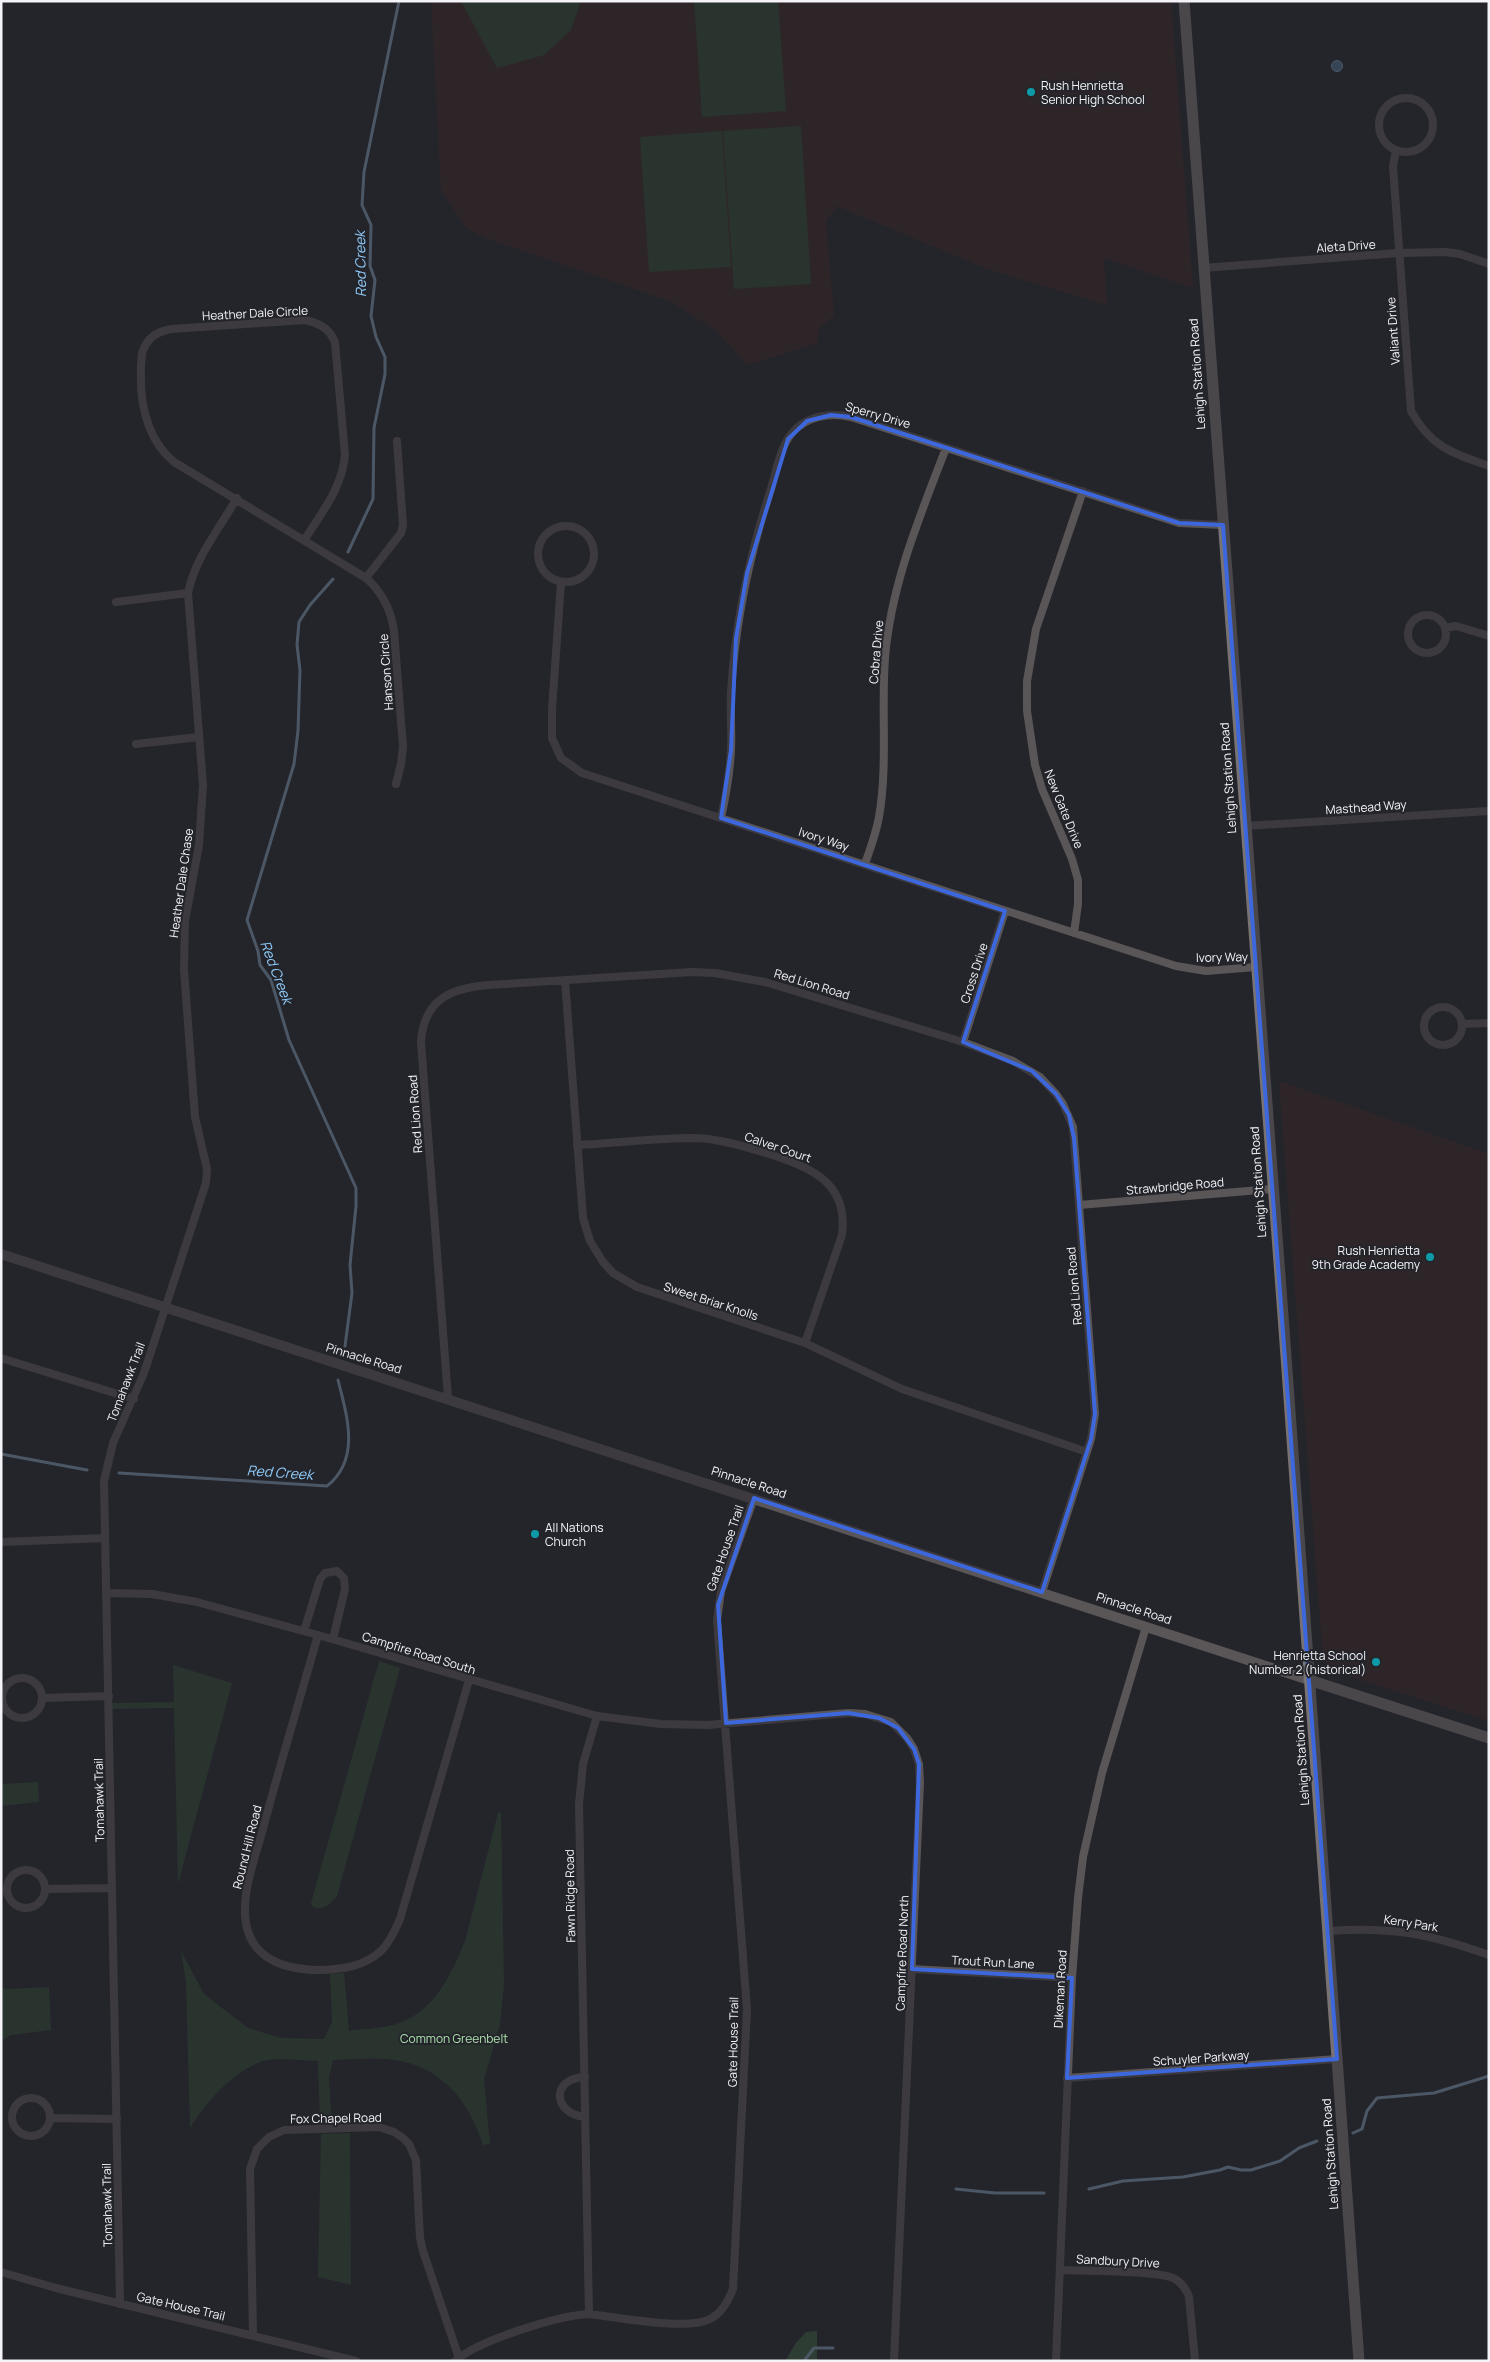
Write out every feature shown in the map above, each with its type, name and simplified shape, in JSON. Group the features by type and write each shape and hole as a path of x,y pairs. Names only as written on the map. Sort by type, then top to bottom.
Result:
{"main road":[{"name":"Lehigh Station Road","path":"1184,1 1359,2361"},
{"name":"Pinnacle Road","path":"1309,1680 1489,1738"}],"street":[{"path":"1413,98 1428,107 1434,124 1433,133 1429,141 1414,151 1396,150 1388,146 1379,130 1382,112 1395,99 1413,98"},
{"name":"Valiant Drive","path":"1396,150 1393,166 1398,254 1411,411 1423,431 1442,449 1489,466"},
{"name":"Aleta Drive","path":"1203,268 1398,254 1460,254 1489,264"},
{"name":"Heather Dale Circle","path":"292,320 305,320 321,324 332,334 336,342 345,456 339,484 305,539 237,498 174,462 157,445 149,428 142,399 141,360 144,345 155,334 171,329 292,320"},
{"name":"Sperry Drive","path":"721,818 729,775 731,695 740,606 761,520 788,439 799,426 807,421 831,414 841,415 1179,523 1223,525"},
{"path":"366,578 401,533 403,525 397,441"},
{"name":"Cobra Drive","path":"865,864 875,833 882,795 885,658 891,614 911,542 946,448"},
{"name":"New Gate Drive","path":"1074,933 1078,904 1078,880 1072,859 1042,789 1035,765 1027,711 1027,681 1036,629 1083,492"},
{"name":"Heather Dale Chase","path":"165,1307 197,1214 207,1169 195,1117 184,970 185,922 202,820 203,785 188,593 198,560 237,498"},
{"path":"573,527 582,531 589,538 593,546 594,556 592,565 580,580 561,583 545,574 540,567 538,548 547,532 555,528 573,527"},
{"name":"Hanson Circle","path":"305,539 366,578 382,596 393,621 402,747 401,764 396,784"},
{"name":"Ivory Way","path":"561,583 551,724 555,748 561,758 582,773 1188,969 1223,971 1256,967"},
{"path":"116,602 188,593"},
{"path":"1426,615 1437,618 1445,628 1445,641 1436,651 1424,654 1417,651 1409,642 1408,630 1410,624 1420,616 1426,615"},
{"path":"1445,628 1456,626 1489,636"},
{"path":"136,744 199,737"},
{"name":"Masthead Way","path":"1245,826 1489,811"},
{"name":"Cross Drive","path":"963,1042 1006,911"},
{"name":"Red Lion Road","path":"448,1398 421,1042 424,1023 440,999 461,989 489,985 664,972 715,973 765,982 963,1042 1014,1061 1040,1078 1063,1104 1072,1127 1094,1402 1094,1426 1042,1592"},
{"name":"Sweet Briar Knolls","path":"565,980 583,1218 596,1251 613,1273 624,1281 650,1292 805,1343 902,1389 1087,1452"},
{"path":"1439,1007 1445,1007 1457,1012 1462,1024 1462,1030 1455,1041 1444,1045 1432,1042 1425,1032 1424,1026 1428,1014 1439,1007"},
{"path":"1462,1024 1489,1023"},
{"name":"Calver Court","path":"578,1145 695,1138 716,1140 741,1145 795,1163 822,1178 838,1199 844,1223 842,1235 805,1343"},
{"name":"Strawbridge Road","path":"1079,1205 1272,1189"},
{"name":"Pinnacle Road","path":"1,1254 332,1363 448,1398 1309,1680"},
{"name":"Tomahawk Trail","path":"120,2304 105,1470 113,1443 134,1399 165,1307"},
{"path":"1,1358 134,1399"},
{"name":"Gate House Trail","path":"458,2360 527,2328 565,2317 589,2314 683,2324 695,2323 710,2319 722,2310 733,2289 747,2009 718,1639 718,1605 726,1573 754,1498"},
{"path":"1,1542 105,1538"},
{"path":"304,1631 320,1579 331,1571 337,1571 344,1578 345,1589 333,1639"},
{"name":"Campfire Road South","path":"106,1593 173,1596 333,1639 597,1716 661,1724 708,1725 726,1723"},
{"name":"Dikeman Road","path":"1056,2361 1067,2078 1078,1898 1091,1816 1146,1627"},
{"name":"Round Hill Road","path":"318,1635 246,1891 245,1907 248,1930 254,1942 272,1962 284,1967 316,1970 356,1966 379,1952 387,1944 400,1919 469,1680"},
{"path":"20,1678 27,1679 38,1686 42,1698 38,1710 27,1717 21,1718 5,1708 3,1695 8,1684 20,1678"},
{"path":"42,1698 109,1696"},
{"name":"Campfire Road North","path":"726,1723 848,1713 866,1714 891,1722 914,1748 919,1764 920,1783 894,2361"},
{"name":"Fawn Ridge Road","path":"589,2314 579,1804 583,1764 597,1716"},
{"path":"24,1870 37,1873 44,1883 45,1889 41,1901 31,1908 14,1904 8,1893 8,1887 13,1876 24,1870"},
{"path":"45,1889 112,1888"},
{"name":"Kerry Park","path":"1328,1931 1390,1929 1442,1939 1489,1955"},
{"name":"Trout Run Lane","path":"912,1968 1072,1978"},
{"name":"Schuyler Parkway","path":"1067,2078 1337,2059"},
{"path":"585,2077 568,2080 562,2087 560,2097 563,2107 569,2113 585,2117"},
{"path":"29,2098 36,2099 47,2106 51,2118 42,2134 30,2137 18,2132 12,2121 12,2115 18,2104 29,2098"},
{"path":"51,2118 117,2119"},
{"name":"Fox Chapel Road","path":"254,2335 250,2169 257,2149 276,2133 292,2128 379,2127 394,2132 409,2144 416,2160 420,2238 458,2360"},
{"name":"Sandbury Drive","path":"1060,2270 1157,2274 1176,2279 1186,2289 1189,2297 1195,2361"},
{"name":"Gate House Trail","path":"1,2272 120,2304 356,2361"}],"highlighted area":[{"path":"831,415 851,417 1179,523 1223,525 1337,2059 1067,2078 1072,1978 912,1969 919,1764 914,1749 898,1728 879,1718 848,1713 726,1723 718,1605 754,1498 1042,1592 1091,1439 1095,1414 1074,1138 1069,1115 1056,1094 1032,1071 963,1042 1005,911 721,818 731,750 736,638 747,573 788,439 807,421"}],"shaded area":[{"path":"431,1 1171,1 1193,288 1104,258 1107,305 987,269 837,206 826,221 834,315 819,329 817,343 748,365 714,329 670,301 485,238 466,228 441,190"},
{"path":"1279,1081 1489,1154 1489,1721 1333,1671 1323,1659"}],"green space":[{"path":"461,1 581,1 571,30 544,55 497,68"},
{"path":"694,1 778,1 786,111 702,117"},
{"path":"801,126 811,284 734,289 723,131"},
{"path":"722,131 731,267 649,272 640,137"},
{"path":"379,1661 400,1668 337,1896 326,1906 321,1908 313,1907 311,1903"},
{"path":"173,1665 232,1683 178,1884 174,1708 112,1709 112,1703 174,1702"},
{"path":"38,1782 39,1802 1,1806 1,1784"},
{"name":"Common Greenbelt","path":"501,1812 504,1985 500,2025 484,2079 490,2144 483,2145 470,2114 462,2101 439,2078 411,2064 394,2060 364,2058 333,2060 329,2077 332,2125 320,2126 318,2061 281,2059 260,2062 239,2073 211,2099 190,2128 186,1983 181,1951 204,1994 248,2028 281,2038 324,2039 332,2022 330,1974 344,1973 349,2031 383,2027 403,2022 416,2015 427,2005 437,1994 453,1969 465,1941 498,1813"},
{"path":"1,1987 7,1989 49,1987 51,2030 11,2035 1,2041"},
{"path":"350,2133 351,2285 318,2277 321,2134"},
{"path":"817,2331 817,2361 785,2361 796,2343 806,2332"}],"water":[{"path":"1337,60 1343,66 1337,72 1331,66"}],"waterway":[{"name":"Red Creek","path":"348,552 373,499 374,428 385,374 385,357 376,337 371,316 375,280 370,266 371,225 362,205 364,172 399,1"},
{"name":"Red Creek","path":"333,579 310,605 299,622 297,645 300,670 298,731 294,764 247,920 258,951 260,965 271,980 289,1040 356,1188 350,1265 352,1293 345,1346"},
{"name":"Red Creek","path":"119,1473 327,1486 338,1475 348,1450 349,1436 338,1380"},
{"name":"Red Creek","path":"1,1454 87,1470"},
{"path":"1353,2133 1362,2129 1367,2111 1377,2098 1434,2093 1489,2076"},
{"path":"1089,2189 1123,2181 1183,2177 1228,2167 1251,2170 1280,2161 1299,2148 1317,2141"},
{"path":"956,2189 995,2193 1044,2193"},
{"path":"804,2361 814,2348 833,2348"}],"place":[{"name":"Rush Henrietta Senior High School","path":"1031,92"},
{"name":"Rush Henrietta 9th Grade Academy","path":"1430,1257"},
{"name":"All Nations Church","path":"535,1534"},
{"name":"Henrietta School Number 2 (historical)","path":"1376,1662"}]}
